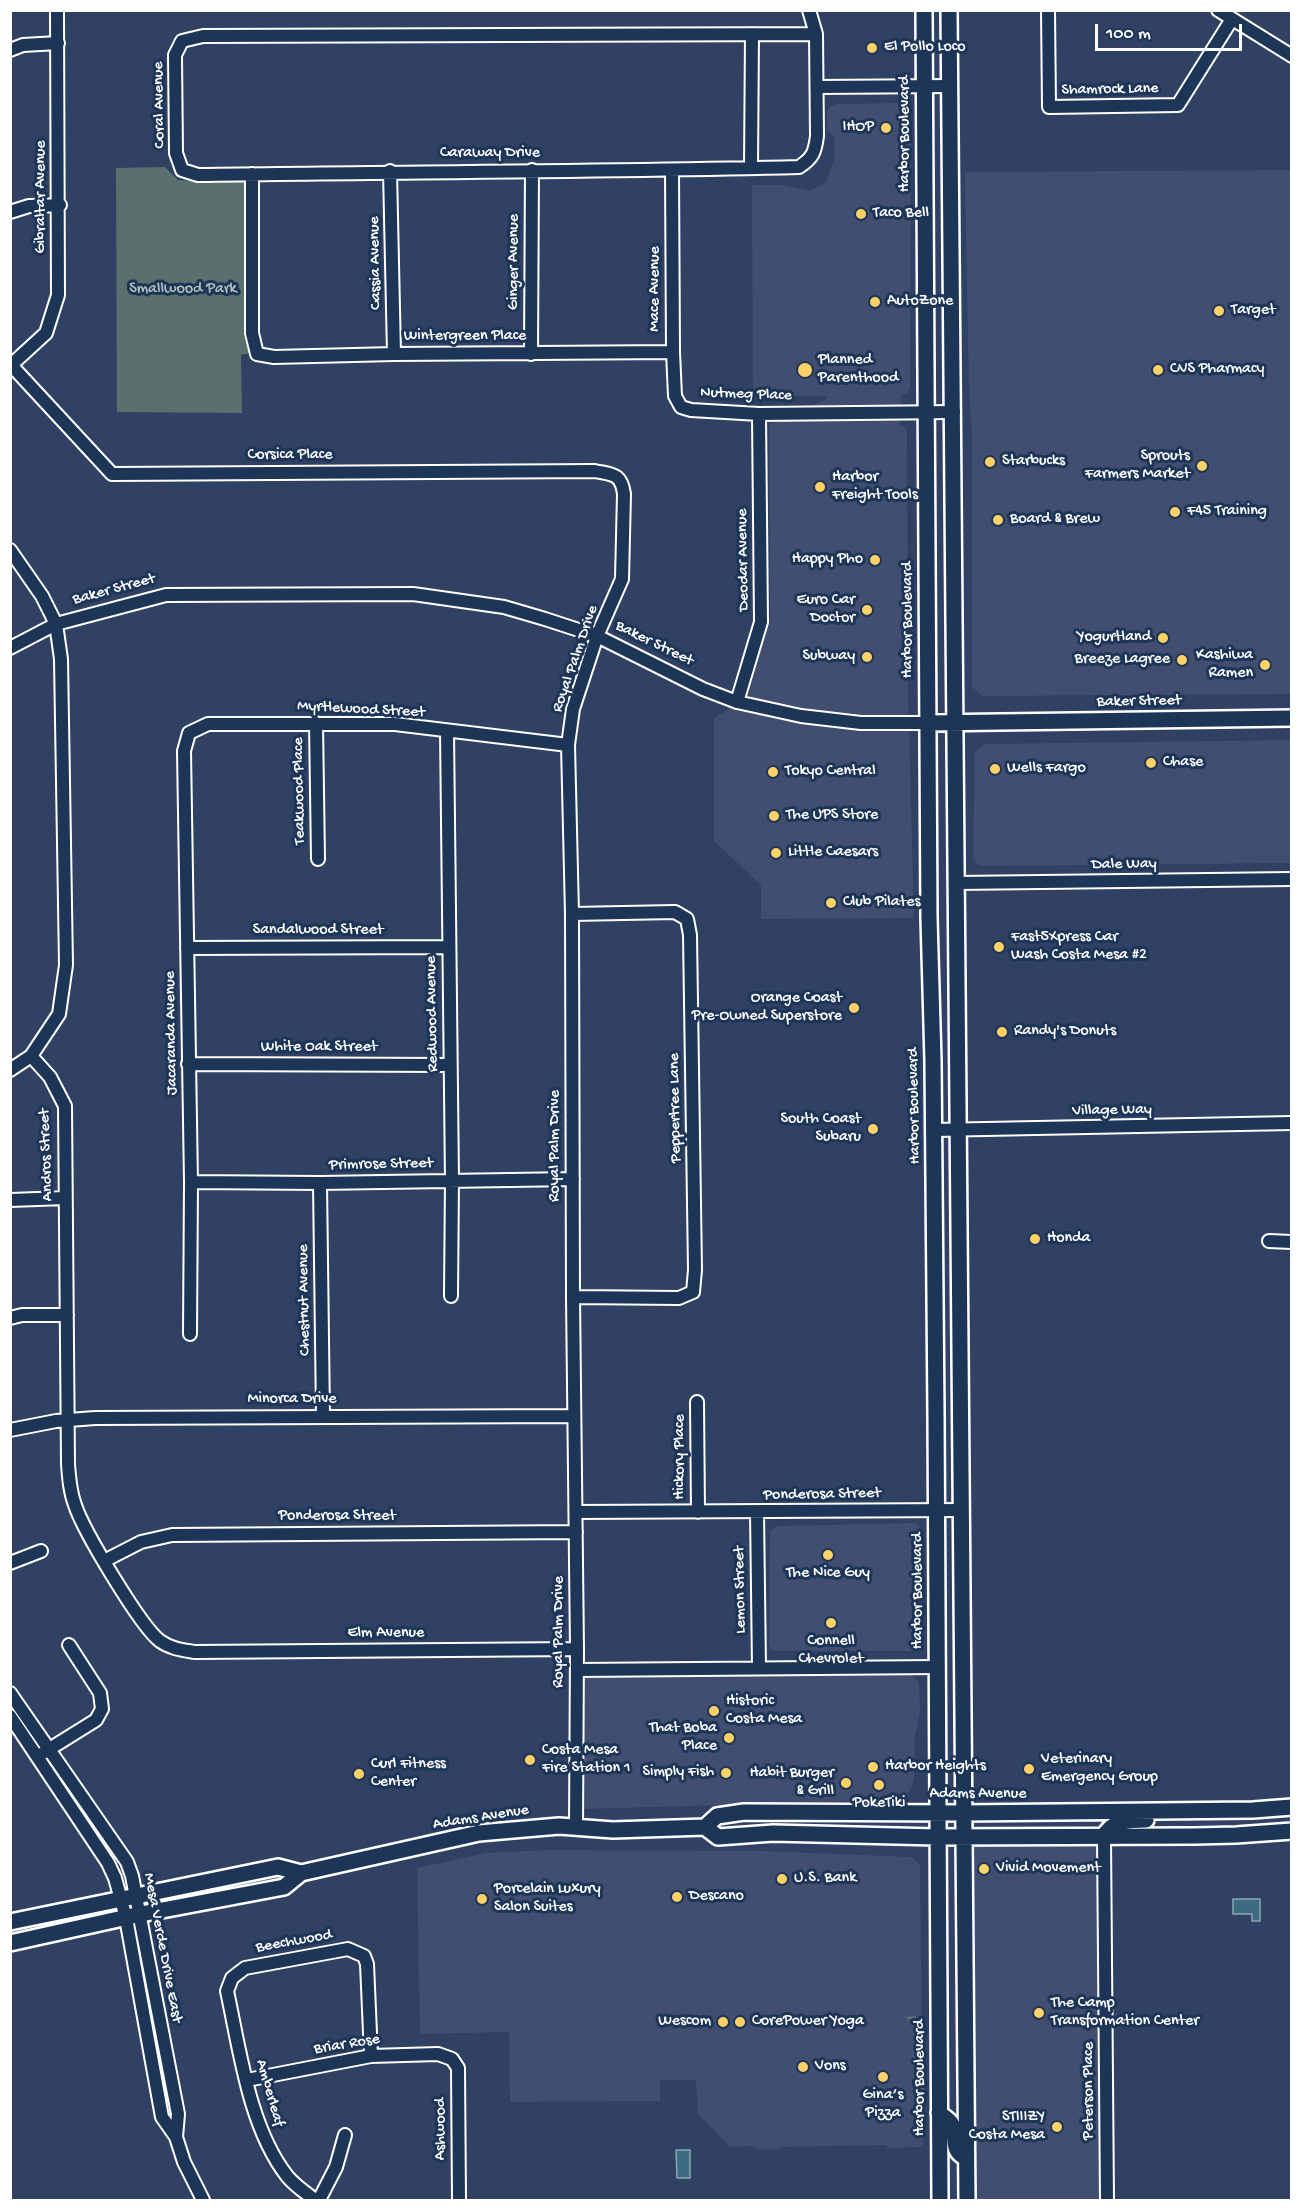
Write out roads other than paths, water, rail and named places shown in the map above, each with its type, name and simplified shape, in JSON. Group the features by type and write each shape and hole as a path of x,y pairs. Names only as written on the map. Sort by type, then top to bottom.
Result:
{"main road":[{"name":"Harbor Boulevard","path":"924,10 929,918 934,1131 937,1509 940,2200"},
{"path":"949,10 967,2200"},
{"name":"Baker Street","path":"928,723 1292,718"},
{"name":"Adams Avenue","path":"10,1943 133,1916 284,1887 301,1873 479,1833 540,1827 636,1830 705,1827 717,1816 744,1812 963,1814 1194,1809 1253,1810 1292,1807"},
{"path":"1104,1837 1107,1829 1114,1824 1131,1820 1173,1820 1194,1809 1195,1836"},
{"name":"Adams Avenue","path":"705,1827 718,1837 773,1833 938,1837 1104,1837 1236,1835 1292,1831"},
{"name":"Adams Avenue","path":"10,1922 278,1867 301,1873"},
{"path":"939,2113 951,2123 957,2152 966,2158"}],"street":[{"name":"Gibraltar Avenue","path":"11,365 46,333 58,295 60,205 57,10"},
{"path":"809,10 816,34 817,87 950,86"},
{"name":"Shamrock Lane","path":"1048,10 1049,107 1178,105 1232,19"},
{"path":"1218,10 1292,56"},
{"path":"751,168 752,34 816,34"},
{"name":"Coral Avenue","path":"182,170 176,153 175,56 182,41 203,36 752,34"},
{"path":"10,50 23,45 58,43"},
{"name":"Caraway Drive","path":"182,170 198,175 800,167 811,160 815,152 817,87"},
{"name":"Ginger Avenue","path":"531,354 532,170"},
{"name":"Mace Avenue","path":"672,170 673,352 675,396 681,406"},
{"name":"Cassia Avenue","path":"390,171 394,354"},
{"name":"Wintergreen Place","path":"252,174 252,333 257,354 274,357 673,352"},
{"path":"10,212 29,206 60,205"},
{"name":"Corsica Place","path":"11,365 112,474 595,471 617,476"},
{"name":"Nutmeg Place","path":"681,406 691,411 759,414 954,412"},
{"name":"Deodar Avenue","path":"737,702 761,622 759,414"},
{"name":"Royal Palm Drive","path":"576,1827 572,914 568,745 573,709 597,636 622,579 624,494 623,484 617,476"},
{"path":"10,550 42,596 56,624 61,659 66,965 59,1014 31,1056 10,1070"},
{"name":"Baker Street","path":"10,648 56,624 166,595 413,594 504,607 597,636 703,688 737,702 801,716 861,723 928,723"},
{"name":"Teakwood Place","path":"316,723 318,859"},
{"name":"Myrtlewood Street","path":"189,733 208,724 395,724 568,745"},
{"name":"Redwood Avenue","path":"447,731 452,1180 451,1296"},
{"name":"Jacaranda Avenue","path":"189,733 184,751 191,1182 190,1334"},
{"name":"Dale Way","path":"957,883 1292,879"},
{"name":"Peppertree Lane","path":"572,914 675,912 687,919 691,947 695,1270 693,1292 679,1298 573,1297"},
{"name":"Sandalwood Street","path":"187,948 448,947"},
{"name":"Andros Street","path":"31,1056 50,1077 65,1106 67,1419 68,1464 72,1494 79,1517 104,1561 153,1635 172,1648 195,1652"},
{"name":"White Oak Street","path":"188,1064 450,1065"},
{"name":"Village Way","path":"934,1131 1292,1123"},
{"name":"Primrose Street","path":"191,1182 320,1183 573,1179"},
{"name":"Chestnut Avenue","path":"320,1183 323,1416"},
{"path":"10,1200 65,1198"},
{"path":"1269,1241 1292,1242"},
{"path":"10,1318 22,1315 67,1315"},
{"name":"Hickory Place","path":"698,1401 698,1512"},
{"name":"Minorca Drive","path":"10,1430 67,1419 574,1416"},
{"name":"Ponderosa Street","path":"576,1512 961,1510"},
{"name":"Lemon Street","path":"757,1512 759,1668"},
{"name":"Ponderosa Street","path":"104,1561 141,1542 172,1535 576,1532"},
{"path":"10,1563 41,1551"},
{"path":"37,1757 96,1720 102,1709 100,1693 69,1645"},
{"name":"Elm Avenue","path":"195,1652 577,1649"},
{"path":"577,1670 937,1667"},
{"name":"Mesa Verde Drive East","path":"10,1693 127,1862 138,1896 133,1916 162,2117 176,2137 184,2162 203,2200"},
{"name":"Mesa Verde Drive East","path":"10,1716 108,1863 122,1899 133,1916"},
{"name":"Peterson Place","path":"1104,1837 1107,2200"},
{"name":"Beechwood","path":"232,1978 245,1968 348,1949 364,1956 367,1964 371,2056"},
{"name":"Amberleaf","path":"232,1978 228,1991 247,2080 269,2150 288,2178 317,2200"},
{"name":"Briar Rose","path":"247,2080 371,2056 438,2054 452,2059"},
{"name":"Ashwood","path":"452,2059 458,2068 459,2200"},
{"path":"317,2200 336,2167 345,2135"}],"place":[{"name":"El Pollo Loco","path":"872,48"},
{"name":"IHOP","path":"886,128"},
{"name":"Taco Bell","path":"861,214"},
{"name":"AutoZone","path":"875,302"},
{"name":"Target","path":"1219,311"},
{"name":"Planned Parenthood","path":"805,370"},
{"name":"CVS Pharmacy","path":"1158,370"},
{"name":"Starbucks","path":"990,462"},
{"name":"Sprouts Farmers Market","path":"1202,466"},
{"name":"Harbor Freight Tools","path":"820,487"},
{"name":"F45 Training","path":"1175,512"},
{"name":"Board & Brew","path":"998,520"},
{"name":"Happy Pho","path":"875,560"},
{"name":"Euro Car Doctor","path":"867,610"},
{"name":"Yogurtland","path":"1163,638"},
{"name":"Subway","path":"867,657"},
{"name":"Breeze Lagree","path":"1182,660"},
{"name":"Kashiwa Ramen","path":"1265,665"},
{"name":"Chase","path":"1151,763"},
{"name":"Wells Fargo","path":"995,769"},
{"name":"Tokyo Central","path":"773,772"},
{"name":"The UPS Store","path":"774,816"},
{"name":"Little Caesars","path":"776,853"},
{"name":"Club Pilates","path":"831,903"},
{"name":"Fast5Xpress Car Wash Costa Mesa #2","path":"999,947"},
{"name":"Orange Coast Pre-Owned Superstore","path":"854,1008"},
{"name":"Randy's Donuts","path":"1002,1032"},
{"name":"South Coast Subaru","path":"873,1129"},
{"name":"Honda","path":"1035,1239"},
{"name":"The Nice Guy","path":"828,1555"},
{"name":"Connell Chevrolet","path":"831,1623"},
{"name":"Historic Costa Mesa","path":"714,1711"},
{"name":"That Boba Place","path":"729,1738"},
{"name":"Costa Mesa Fire Station 1","path":"530,1760"},
{"name":"Harbor Heights","path":"873,1767"},
{"name":"Veterinary Emergency Group","path":"1029,1769"},
{"name":"Simply Fish","path":"726,1773"},
{"name":"Curl Fitness Center","path":"359,1774"},
{"name":"Habit Burger & Grill","path":"846,1783"},
{"name":"PokeTiki","path":"879,1785"},
{"name":"Vivid Movement","path":"984,1869"},
{"name":"U.S. Bank","path":"782,1879"},
{"name":"Descano","path":"677,1897"},
{"name":"Porcelain Luxury Salon Suites","path":"482,1899"},
{"name":"The Camp Transformation Center","path":"1039,2013"},
{"name":"Wescom","path":"723,2022"},
{"name":"CorePower Yoga","path":"740,2022"},
{"name":"Vons","path":"803,2067"},
{"name":"Gina’s Pizza","path":"883,2077"},
{"name":"STIIIZY Costa Mesa","path":"1057,2127"}],"park label":[{"name":"Smallwood Park","path":"183,290"}]}
